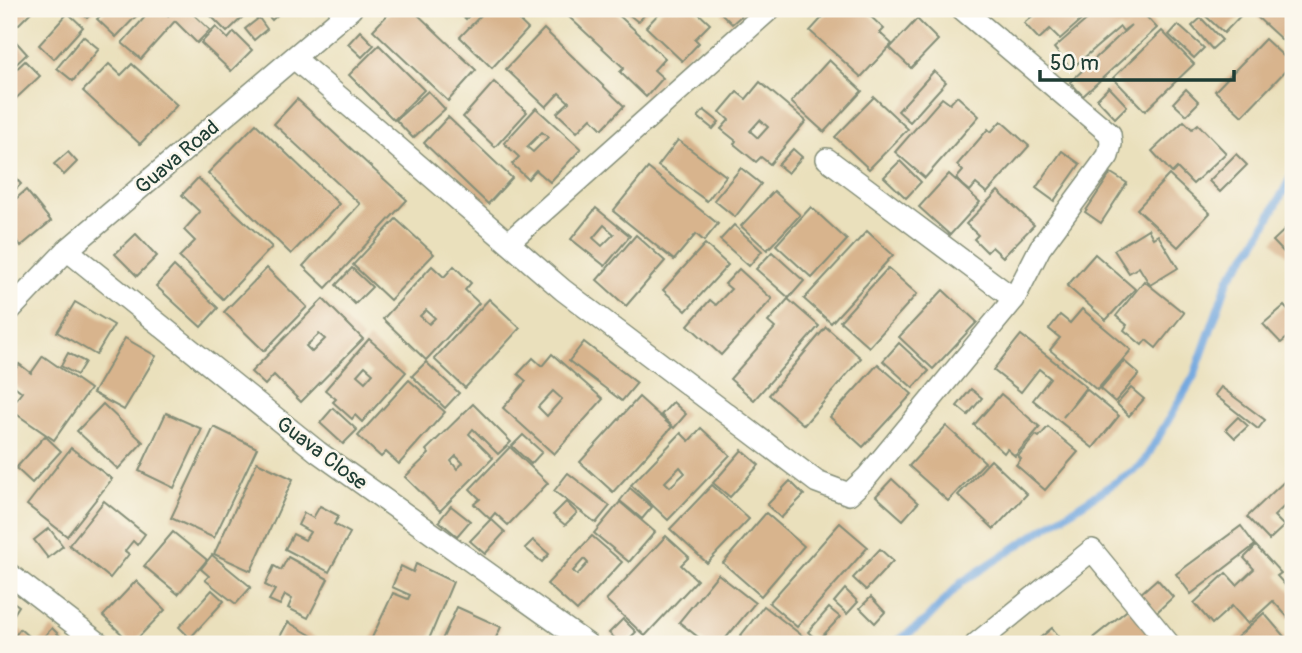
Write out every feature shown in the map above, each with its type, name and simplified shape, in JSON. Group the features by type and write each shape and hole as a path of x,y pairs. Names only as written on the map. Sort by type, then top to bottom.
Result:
{"street":[{"name":"Guava Road","path":"9,311 67,250 351,9"},
{"path":"509,242 770,9"},
{"path":"294,58 564,290 817,482 849,494 867,477 1014,299 1040,248 1108,156 1111,144 1110,134 962,9"},
{"path":"827,159 1014,299"},
{"name":"Guava Close","path":"67,250 318,453 587,644"},
{"path":"976,644 1092,550 1169,644"},
{"path":"9,574 100,644"}],"building":[{"path":"9,9 34,9 18,25 9,15"},
{"path":"78,9 97,9 87,18"},
{"path":"107,9 143,9 116,37 97,19"},
{"path":"152,9 160,9 169,16 162,9 188,9 210,30 197,43 175,21 141,59 122,43"},
{"path":"204,9 251,9 227,32"},
{"path":"262,9 284,9 272,20"},
{"path":"393,9 412,9 476,70 448,101 373,30"},
{"path":"454,9 475,9 466,19"},
{"path":"487,9 507,9 528,29 492,68 460,37"},
{"path":"577,9 612,9 665,58 654,70 663,78 646,97 620,72 624,68 569,17"},
{"path":"622,9 650,9 638,22"},
{"path":"663,9 694,9 710,24 695,39 699,43 682,61 646,27"},
{"path":"727,9 749,9 732,24 722,14"},
{"path":"830,9 873,9 868,14 884,29 880,33 892,44 861,77 810,31"},
{"path":"1032,9 1094,9 1060,39 1050,29 1039,39 1024,23 1036,13"},
{"path":"1099,9 1148,9 1143,13 1157,28 1083,96 1070,82 1131,25 1123,31 1120,27 1071,69 1054,48"},
{"path":"1198,9 1247,9 1224,33"},
{"path":"1264,9 1277,9 1293,24 1293,50 1257,17"},
{"path":"68,13 83,27 54,59 39,45"},
{"path":"259,18 267,29 254,40 245,29"},
{"path":"1201,18 1222,40 1212,49 1192,26"},
{"path":"917,19 938,40 911,68 890,48"},
{"path":"1178,25 1204,48 1194,58 1169,35"},
{"path":"216,27 228,39 234,32 252,50 231,71 201,43"},
{"path":"544,29 624,106 602,129 591,118 577,132 557,113 569,102 559,93 546,107 506,69"},
{"path":"360,31 374,45 362,57 348,44"},
{"path":"1162,31 1194,64 1145,111 1113,78"},
{"path":"9,34 27,54 9,71"},
{"path":"83,36 99,49 73,81 57,68"},
{"path":"1265,39 1292,64 1242,116 1215,91"},
{"path":"379,45 424,90 394,120 349,75"},
{"path":"829,60 862,91 824,132 791,102"},
{"path":"25,61 40,76 9,105 9,76"},
{"path":"109,64 121,75 132,64 177,105 140,144 83,91"},
{"path":"934,71 946,82 910,122 898,111"},
{"path":"494,82 527,112 495,147 463,117"},
{"path":"760,82 806,121 770,164 761,157 756,162 721,129 729,120 720,112 737,92 746,99","holes":["760,120 768,127 758,138 750,131"]},
{"path":"1109,87 1127,106 1115,118 1097,99"},
{"path":"1186,89 1199,102 1186,115 1173,103"},
{"path":"428,91 445,109 413,138 396,120"},
{"path":"957,96 979,116 925,178 895,152 942,98 950,104"},
{"path":"874,97 908,129 869,169 835,137"},
{"path":"297,99 407,200 326,288 303,266 360,204 274,124"},
{"path":"536,108 581,149 550,182 536,170 528,179 512,164 519,157 504,143","holes":["542,132 548,137 533,152 527,147"]},
{"path":"704,110 719,122 713,129 698,117"},
{"path":"448,117 512,178 488,204 424,143"},
{"path":"1001,121 1029,146 987,193 976,184 970,191 956,179 963,171 957,165 988,129 991,132"},
{"path":"1184,121 1192,129 1198,124 1226,153 1193,184 1177,168 1172,173 1152,151"},
{"path":"256,124 339,204 291,254 208,173"},
{"path":"678,140 726,176 707,201 658,166"},
{"path":"793,149 802,157 788,173 778,165"},
{"path":"1062,151 1080,164 1054,201 1036,188"},
{"path":"68,152 77,162 64,175 54,164"},
{"path":"1236,154 1247,165 1220,192 1209,181"},
{"path":"900,161 921,182 906,198 884,177"},
{"path":"648,168 718,224 704,241 696,234 674,260 613,211"},
{"path":"741,168 761,184 735,217 714,200"},
{"path":"9,171 21,184 9,196"},
{"path":"1111,173 1127,183 1101,223 1085,212"},
{"path":"949,174 980,202 950,235 919,207"},
{"path":"1169,175 1210,213 1178,247 1137,209"},
{"path":"198,178 272,247 223,299 179,257 195,241 184,230 200,212 182,195"},
{"path":"26,190 51,221 21,246 9,231 9,205"},
{"path":"774,191 800,215 767,250 741,226"},
{"path":"998,191 1034,225 1003,257 992,247 987,252 974,239 978,235 966,224"},
{"path":"811,207 847,240 812,278 776,245"},
{"path":"596,208 630,236 605,266 571,239","holes":["604,225 614,234 602,246 593,238"]},
{"path":"396,219 434,254 390,300 353,265"},
{"path":"1293,222 1293,262 1273,241"},
{"path":"734,225 762,251 749,266 720,240"},
{"path":"1148,229 1153,238 1158,235 1178,268 1150,285 1139,267 1129,273 1114,250"},
{"path":"867,231 893,255 831,323 804,299"},
{"path":"136,234 157,256 137,276 115,254"},
{"path":"636,235 665,261 626,306 597,280"},
{"path":"705,244 728,265 686,311 663,290"},
{"path":"772,252 804,281 789,298 756,269"},
{"path":"1095,254 1135,289 1106,320 1067,286"},
{"path":"174,266 218,308 201,327 156,286"},
{"path":"432,266 444,277 454,266 471,283 465,290 479,303 426,360 383,319","holes":["426,310 435,318 429,324 420,316"]},
{"path":"267,268 307,307 264,351 224,312"},
{"path":"352,268 372,287 355,304 336,285"},
{"path":"888,268 917,294 869,347 840,321"},
{"path":"739,269 772,299 721,355 688,325 710,300 716,305 731,289 725,284"},
{"path":"1144,281 1184,313 1156,348 1146,340 1142,345 1124,330 1127,325 1116,316"},
{"path":"943,290 977,322 933,369 899,337"},
{"path":"323,299 363,339 301,402 274,375 265,385 251,372","holes":["319,334 325,339 312,352 306,346"]},
{"path":"489,299 520,328 465,388 434,359"},
{"path":"788,299 819,326 754,400 730,379 775,328 768,322"},
{"path":"75,302 114,325 96,355 57,332"},
{"path":"1284,306 1293,316 1293,333 1281,343 1263,324"},
{"path":"1082,309 1131,350 1097,390 1050,350 1060,338 1049,329 1060,315 1070,323"},
{"path":"826,327 861,358 804,425 769,395"},
{"path":"1021,335 1086,387 1063,417 1086,389 1119,416 1093,448 1033,400 1050,378 1039,369 1021,392 993,370"},
{"path":"125,338 156,356 124,410 93,393"},
{"path":"369,339 406,372 362,422 355,415 352,419 333,402 336,399 325,390","holes":["365,366 373,373 365,382 357,375"]},
{"path":"584,342 637,383 622,401 569,361"},
{"path":"899,343 929,371 913,388 883,361"},
{"path":"68,353 85,362 77,375 61,366"},
{"path":"552,354 603,399 554,454 503,408 526,381 518,374 533,358 542,366","holes":["553,391 562,399 547,416 538,407"]},
{"path":"43,356 90,389 54,440 9,409 22,392 9,382 9,378 19,364 31,373"},
{"path":"1124,361 1139,374 1115,402 1100,389"},
{"path":"426,362 459,393 445,408 412,376"},
{"path":"878,364 912,394 863,447 830,417"},
{"path":"409,380 445,412 399,464 386,452 381,457 358,436"},
{"path":"1221,387 1265,420 1258,429 1215,395"},
{"path":"1131,388 1144,399 1129,416 1117,404"},
{"path":"971,389 982,398 968,415 957,406"},
{"path":"1001,394 1040,427 1015,456 1007,449 1004,453 974,425"},
{"path":"639,397 672,427 613,492 580,462"},
{"path":"673,402 686,414 674,428 661,415"},
{"path":"103,404 143,442 118,469 77,431"},
{"path":"473,404 511,442 498,454 473,429 469,434 493,458 440,511 405,477 429,454 426,450","holes":["456,456 463,463 457,469 451,461"]},
{"path":"333,408 357,430 343,444 320,423"},
{"path":"166,413 202,429 174,488 139,471"},
{"path":"1238,417 1248,426 1235,438 1226,429"},
{"path":"946,426 985,462 948,501 909,466"},
{"path":"214,427 257,448 214,538 171,518"},
{"path":"1048,427 1078,452 1045,490 1016,465 1021,459 1018,456 1036,435 1039,437"},
{"path":"701,428 730,455 668,520 631,485 681,433 689,441","holes":["680,467 685,473 670,487 665,482"]},
{"path":"523,435 542,452 531,464 512,446"},
{"path":"45,436 61,451 32,483 16,468"},
{"path":"510,447 548,483 508,525 495,513 490,519 474,504 480,499 470,489"},
{"path":"71,448 112,479 67,536 27,505"},
{"path":"742,450 759,465 730,497 713,483"},
{"path":"991,460 1027,494 994,529 958,495"},
{"path":"257,462 293,479 251,571 214,554"},
{"path":"568,473 610,506 596,523 554,491"},
{"path":"1288,478 1293,484 1293,498 1274,516 1284,526 1269,540 1247,517"},
{"path":"892,479 918,503 903,520 876,496"},
{"path":"790,481 804,495 781,518 767,505"},
{"path":"712,485 749,519 707,563 670,529"},
{"path":"630,488 652,507 642,519 620,501"},
{"path":"104,501 145,534 137,545 133,541 125,551 129,554 110,578 69,545"},
{"path":"566,502 577,513 565,525 553,515"},
{"path":"620,502 655,532 629,562 594,533"},
{"path":"320,506 339,516 334,524 350,533 329,572 285,549 293,534 305,540 310,532 298,525 304,513 313,518"},
{"path":"451,506 470,521 457,536 439,521"},
{"path":"766,513 804,546 761,596 723,563"},
{"path":"491,519 505,532 485,554 470,541"},
{"path":"840,523 868,547 797,627 769,603"},
{"path":"1241,526 1255,545 1191,594 1176,574"},
{"path":"49,528 63,546 48,558 34,540"},
{"path":"173,532 207,560 178,594 144,566"},
{"path":"592,536 622,562 577,611 547,584","holes":["584,559 588,563 577,575 573,571"]},
{"path":"666,536 689,557 681,565 697,580 645,636 606,600"},
{"path":"533,540 549,554 542,562 525,548"},
{"path":"1256,546 1281,573 1277,576 1293,594 1293,623 1273,601 1248,624 1232,606 1212,624 1194,603 1226,573 1237,585 1254,569 1244,558"},
{"path":"880,549 893,561 866,590 853,578"},
{"path":"212,555 251,587 236,604 205,580 209,576 201,569"},
{"path":"288,557 328,579 308,618 288,608 292,599 285,595 280,605 269,600 275,590 265,585 274,566 281,570"},
{"path":"416,564 453,582 427,644 369,644 393,593 408,599 410,595 392,587 401,566 413,572"},
{"path":"718,574 755,603 721,644 707,644 679,622"},
{"path":"1157,579 1173,597 1157,612 1140,594"},
{"path":"136,581 165,610 132,644 103,616"},
{"path":"845,589 858,602 847,614 834,602"},
{"path":"212,590 224,601 190,638 179,627"},
{"path":"871,597 885,612 875,623 860,608"},
{"path":"9,599 19,606 9,622"},
{"path":"764,606 813,644 734,644"},
{"path":"457,607 501,627 493,644 440,644"},
{"path":"829,608 840,617 818,641 808,632"},
{"path":"1130,608 1157,644 1100,644 1094,637"},
{"path":"1264,613 1288,641 1284,644 1240,644 1235,639"},
{"path":"623,619 636,632 621,644 609,633"},
{"path":"288,622 326,644 276,644"},
{"path":"52,628 66,642 37,644"},
{"path":"1052,628 1065,644 1045,644 1040,638"},
{"path":"20,629 37,644 9,644"}],"waterway":[{"path":"894,644 925,621 962,582 1142,465 1194,376 1229,278 1254,245 1293,174"}]}
